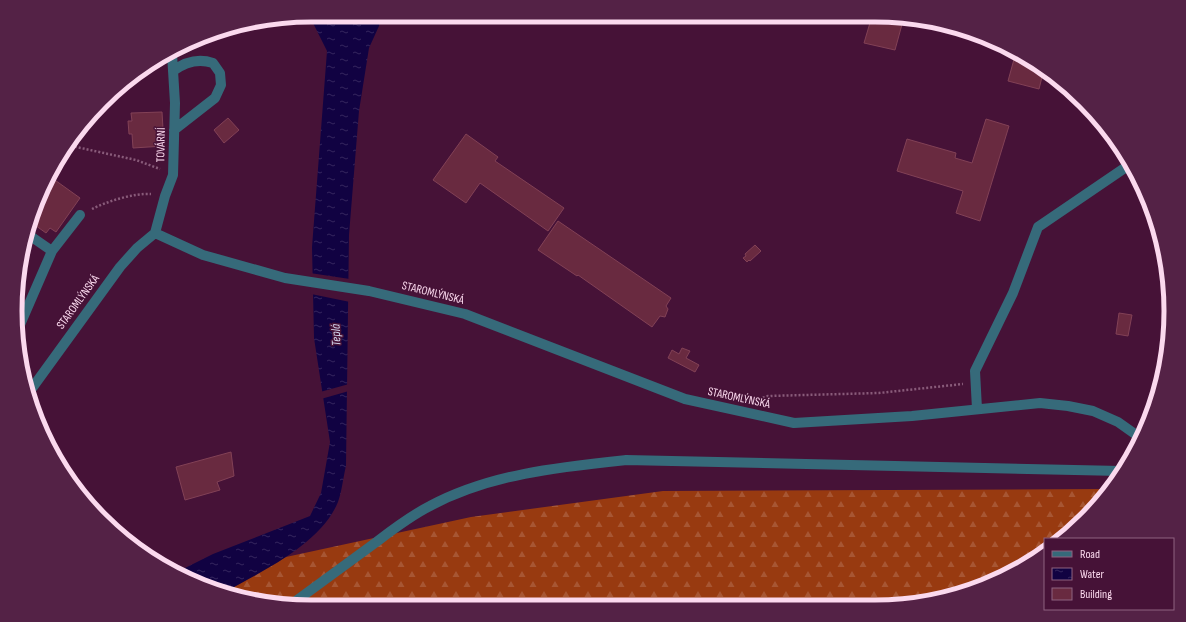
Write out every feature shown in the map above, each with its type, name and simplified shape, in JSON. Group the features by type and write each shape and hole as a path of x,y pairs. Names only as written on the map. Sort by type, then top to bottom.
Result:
{"street":[{"name":"TOVÁRNÍ","path":"154,233 173,175 175,104 172,58"},
{"path":"173,71 181,65 194,61 209,61 213,63 220,73 221,85 215,98 174,130"},
{"path":"977,409 975,371 1013,293 1038,227 1126,168"},
{"path":"22,319 52,251 80,215"},
{"name":"STAROMLÝNSKÁ","path":"32,388 120,267 154,233 203,255 285,278 369,291 465,314 684,399 794,423 912,416 1040,403 1068,406 1093,411 1118,422 1136,435"},
{"path":"32,237 52,251"},
{"path":"298,599 391,531 428,506 455,493 526,473 578,465 626,460 1116,471"}],"path":[{"path":"74,146 136,160 173,175"},
{"path":"80,215 102,204 141,193 165,196"},
{"path":"755,400 768,396 879,393 976,383"}],"green space":[{"path":"1102,489 1092,502 1066,528 1054,538 1044,538 1044,545 1020,561 968,585 913,598 875,600 311,600 273,598 231,589 286,557 471,517 663,491"}],"water":[{"name":"Teplá","path":"312,22 381,22 369,48 359,111 349,235 346,466 338,502 330,517 318,531 304,544 272,566 231,589 200,578 182,569 213,554 310,516 321,493 330,442 314,338 312,247 327,51"}],"pier":[{"path":"310,273 350,279 350,302 311,294"},
{"path":"349,384 349,391 321,399 320,392"}],"building":[{"path":"870,22 902,23 895,50 864,43"},
{"path":"1014,58 1042,76 1039,89 1008,81"},
{"path":"162,112 164,146 133,148 132,134 129,134 128,121 132,121 131,113"},
{"path":"228,118 239,130 224,143 214,130"},
{"path":"986,119 1009,126 980,221 956,213 963,191 897,171 907,139 956,153 955,158 972,163"},
{"path":"466,134 498,157 495,161 564,208 548,231 480,183 466,203 433,180"},
{"path":"54,179 80,198 56,232 50,228 46,233 35,225 44,200"},
{"path":"558,221 671,298 666,306 668,309 665,317 660,316 652,327 578,275 577,276 538,250"},
{"path":"755,245 761,251 747,262 743,258 746,256 745,254"},
{"path":"1119,313 1132,315 1128,336 1116,334"},
{"path":"682,348 690,351 686,358 699,365 695,372 668,358 672,350 679,354"},
{"path":"231,452 234,476 217,482 220,490 185,500 176,467"}]}
